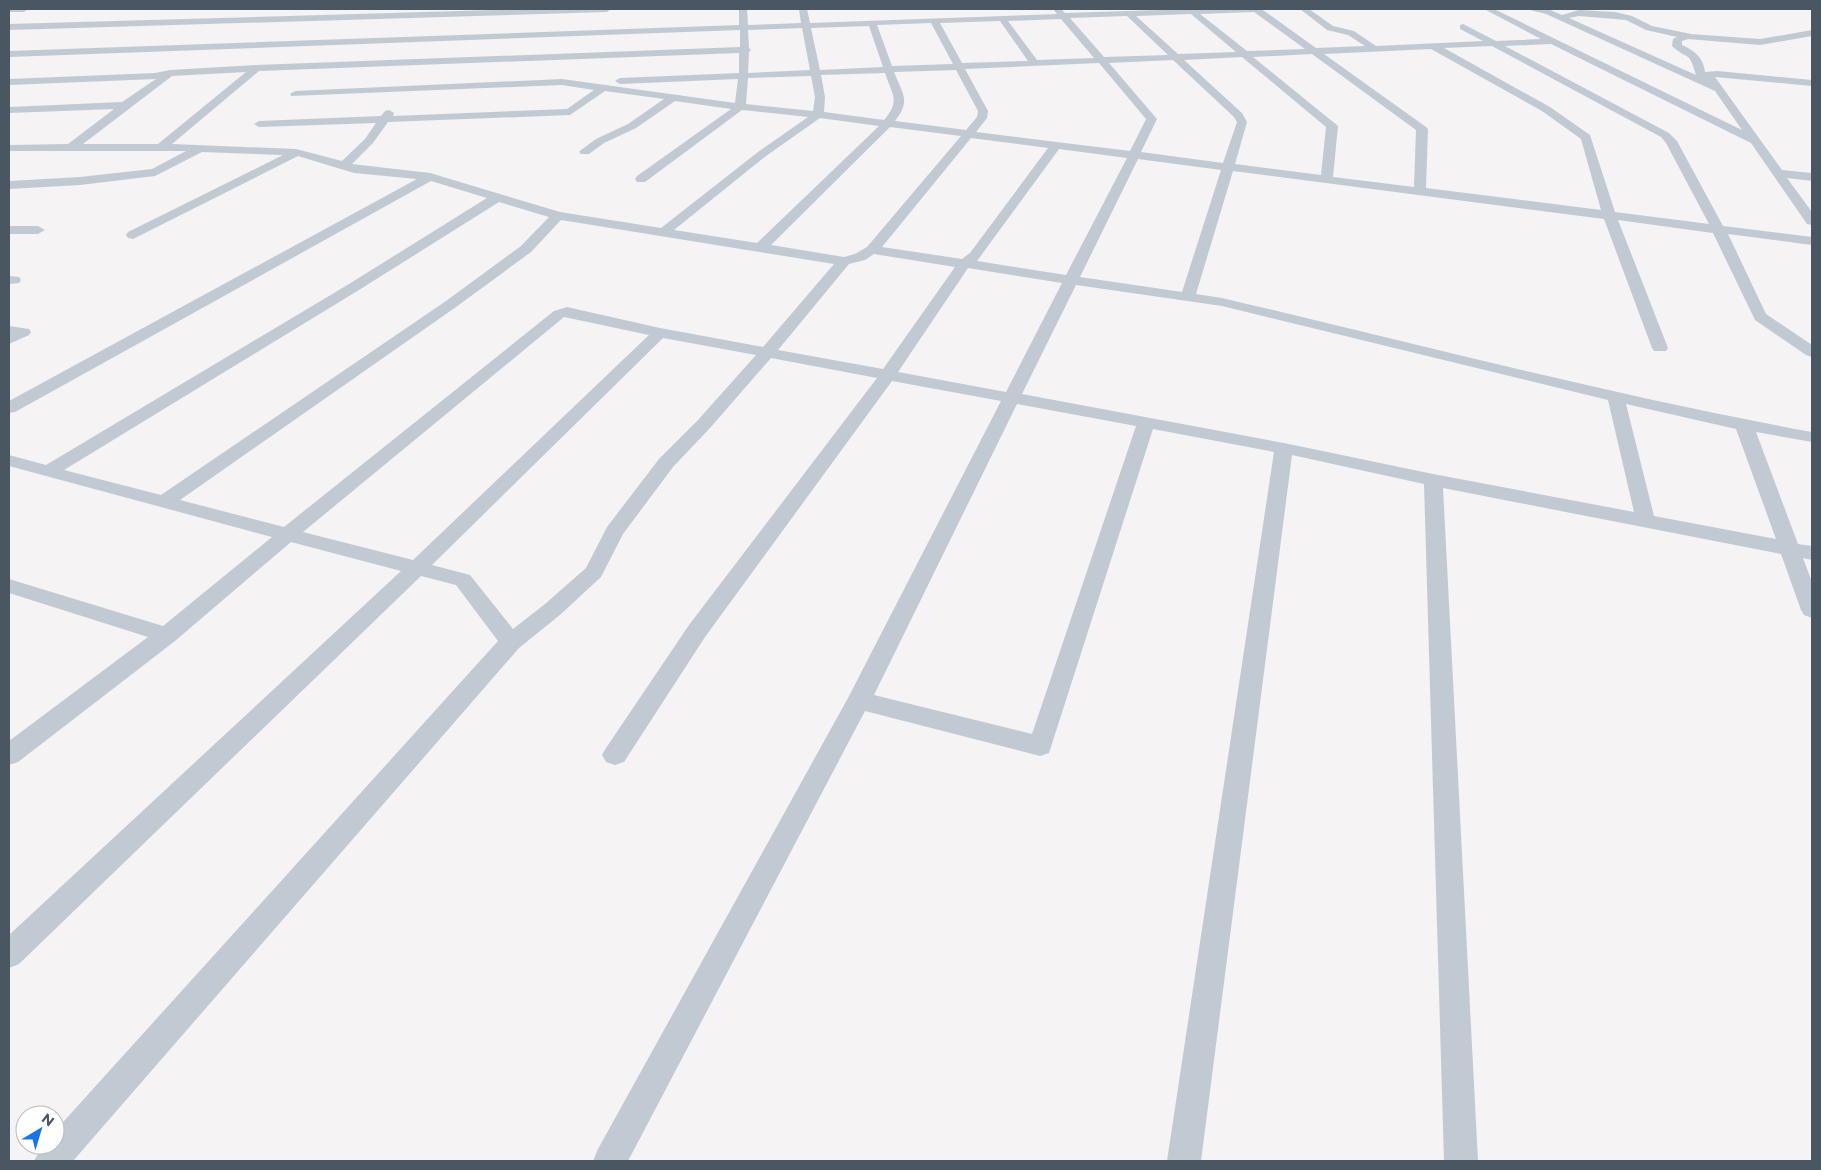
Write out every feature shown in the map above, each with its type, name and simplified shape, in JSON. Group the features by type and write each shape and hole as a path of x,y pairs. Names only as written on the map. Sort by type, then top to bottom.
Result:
{"street":[{"path":"9,11 24,9"},
{"path":"9,31 230,27 257,21 607,9"},
{"path":"641,179 740,107 746,50 743,9"},
{"path":"664,232 762,154 818,115 820,97 804,9"},
{"path":"9,82 155,76 170,73 256,68 436,50 743,27 1002,18 1060,12 1128,14 1258,9 1422,129 1420,192"},
{"path":"1304,9 1330,28 1351,33 1375,49"},
{"path":"1488,9 1755,141"},
{"path":"1530,9 1548,12 1720,90"},
{"path":"1192,11 1332,126 1327,181"},
{"path":"610,1161 859,700 1152,119 1060,12"},
{"path":"344,166 370,141 383,120 462,13"},
{"path":"1561,18 1579,13 1615,15 1629,18 1649,28 1688,36 1760,42 1812,33"},
{"path":"1128,14 1238,115 1242,122 1188,296"},
{"path":"1002,18 1034,63"},
{"path":"9,148 72,146 160,147 296,152 312,155 354,169 430,177 558,216 844,261 860,257 872,250 982,118 983,111 934,20"},
{"path":"760,248 887,124 899,109 900,102 872,23"},
{"path":"9,27 230,27"},
{"path":"72,146 230,27"},
{"path":"1463,27 1665,135 1719,230 1760,317 1812,352"},
{"path":"1688,36 1678,39 1677,46 1693,54 1699,64 1700,74 1812,83"},
{"path":"296,94 401,97 562,82 1554,42"},
{"path":"9,54 207,46 436,50 746,50"},
{"path":"1434,47 1546,109 1586,137 1609,215 1660,348"},
{"path":"160,147 200,117 256,68"},
{"path":"1710,76 1812,221"},
{"path":"562,82 740,107 818,115 1812,241"},
{"path":"259,124 570,112 603,88"},
{"path":"586,152 600,140 632,126 673,98"},
{"path":"9,110 125,105"},
{"path":"615,755 697,631 887,376 964,264 976,256 1055,146"},
{"path":"9,184 80,181 155,172 199,149"},
{"path":"133,235 296,152"},
{"path":"1778,174 1812,178"},
{"path":"9,408 430,177"},
{"path":"48,472 496,198"},
{"path":"164,502 451,304 526,249 558,216"},
{"path":"9,230 38,230"},
{"path":"872,250 1188,296 1616,398 1744,426 1812,437"},
{"path":"51,1161 511,642 553,609 594,572 614,532 666,463 704,424 809,305 844,261"},
{"path":"9,755 167,635 286,535 559,314 567,312 660,333 1284,448 1433,480 1812,553"},
{"path":"9,331 23,332 9,339"},
{"path":"9,954 417,568 660,333"},
{"path":"1616,398 1646,522"},
{"path":"859,700 1040,746 1146,424"},
{"path":"1744,426 1812,610"},
{"path":"1184,1161 1284,448"},
{"path":"9,460 286,535 463,580 511,642"},
{"path":"1433,480 1461,1161"},
{"path":"9,586 167,635"}]}
